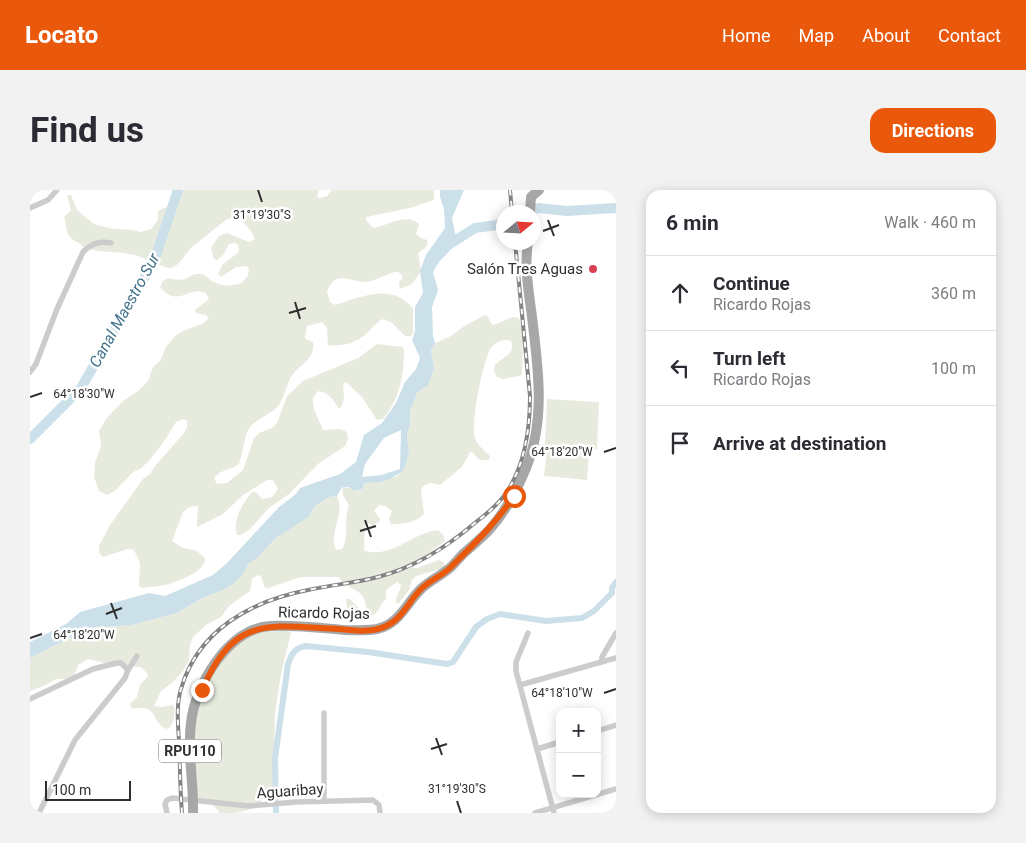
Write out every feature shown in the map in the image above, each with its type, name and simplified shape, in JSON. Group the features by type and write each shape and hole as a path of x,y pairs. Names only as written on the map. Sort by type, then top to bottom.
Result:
{"main road":[{"path":"530,205 533,195 539,190"},
{"name":"Ricardo Rojas","path":"193,801 190,740 195,700 217,662 236,640 250,631 272,626 360,630 376,629 388,625 402,614 422,588 451,568 490,529 514,496 532,454 539,407 535,349 528,292 527,250"},
{"name":"RPU110","path":"193,801 193,813"}],"street":[{"path":"30,208 48,200 57,190"},
{"path":"30,372 36,364 57,309 83,252 96,242 111,243"},
{"path":"528,633 516,662 516,671 554,810"},
{"path":"601,662 616,633"},
{"path":"39,813 75,740 126,678 128,670 137,656"},
{"path":"520,685 616,658"},
{"path":"30,699 93,669 120,663 128,670"},
{"path":"324,713 324,801"},
{"path":"601,730 616,726"},
{"path":"537,749 556,743"},
{"path":"535,813 554,810 616,789"},
{"name":"Aguaribay","path":"167,813 165,804 167,800 172,798 249,806 296,802 373,800 379,806 380,813"}],"shaded area":[{"path":"182,190 319,190 317,197 320,198 327,196 332,190 434,190 434,200 410,208 366,217 366,220 373,228 402,219 408,219 419,224 416,234 427,240 427,243 426,247 418,254 421,271 412,284 400,289 399,282 403,277 399,272 395,272 368,282 339,279 330,285 327,292 330,302 335,305 355,298 376,294 396,296 413,309 413,333 411,336 405,336 392,323 383,319 357,340 343,345 328,345 327,328 322,322 307,326 305,337 313,342 310,356 293,374 278,406 250,427 246,435 239,464 214,478 217,484 227,483 243,470 254,438 277,423 287,396 303,381 358,358 377,344 403,347 404,351 403,370 397,396 383,419 377,420 362,397 346,382 343,384 344,399 341,408 338,408 328,395 319,391 313,399 313,404 323,430 340,429 347,432 348,439 345,446 318,464 289,494 269,508 249,530 240,535 237,535 236,523 242,506 252,492 256,492 262,499 272,497 278,489 273,480 267,480 243,495 223,514 197,527 198,506 189,507 183,512 172,541 183,548 197,551 205,558 202,567 180,580 166,585 142,588 139,586 140,563 134,550 128,549 103,557 99,553 99,546 110,525 143,479 151,473 184,433 187,421 183,419 176,422 148,462 133,472 116,490 107,495 99,491 94,477 95,463 101,446 99,431 106,419 123,401 138,391 148,381 153,367 160,361 166,347 176,335 202,324 209,318 206,315 196,313 195,310 209,299 206,293 200,291 173,296 160,287 163,281 169,278 181,280 200,274 220,285 242,283 248,275 249,268 246,266 236,267 221,277 218,274 222,265 239,252 238,245 235,243 229,244 223,255 217,260 214,259 211,248 219,236 227,233 249,242 255,239 250,230 240,220 227,219 192,247 178,264 169,268 132,254 84,248 69,236 64,217 71,210 67,195 71,195 77,210 94,224 113,229 141,232 151,229 158,220 158,211 177,202"},
{"path":"485,315 494,325 513,317 519,318 523,335 522,375 503,379 497,377 494,371 495,365 508,355 512,349 511,341 508,340 500,341 491,348 484,365 478,392 474,431 476,441 490,456 490,459 480,460 473,452 470,452 462,467 440,485 430,483 423,486 421,491 424,514 417,519 400,524 391,524 389,519 392,511 385,506 379,505 374,511 380,521 373,526 369,523 365,525 364,549 365,551 375,552 394,548 429,532 438,530 444,536 445,541 420,559 413,568 439,560 444,562 444,568 416,576 412,580 409,590 399,603 396,603 396,601 401,585 397,582 386,590 386,599 379,610 370,617 358,617 347,611 346,599 350,599 361,611 366,609 365,602 359,593 346,585 339,577 301,577 265,588 261,576 258,575 252,579 250,591 229,606 221,617 206,625 193,637 190,645 189,661 172,683 161,691 154,706 173,705 174,707 174,720 167,729 161,726 151,711 141,708 132,709 130,704 137,697 140,685 148,676 141,667 113,665 88,659 78,665 74,677 56,679 30,691 30,658 89,628 132,625 177,613 202,598 221,591 276,538 309,517 315,506 329,497 337,496 339,502 340,509 334,543 336,550 342,549 346,539 346,517 349,506 343,495 342,487 360,490 363,489 364,483 396,477 402,472 409,455 407,434 410,424 410,412 417,393 428,386 434,368 431,350 435,343 451,336"},
{"path":"547,399 599,402 597,449 545,445"},
{"path":"547,450 589,453 587,480 544,476"},
{"path":"286,629 291,633 281,674 275,714 273,797 261,799 261,802 246,810 220,813 208,799 196,798 193,742 198,702 223,656 240,641 257,631"}],"water":[{"path":"440,190 464,190 452,218 457,243 439,262 433,272 438,290 432,307 435,343 431,350 434,368 428,386 417,393 410,412 410,425 407,434 409,455 402,472 380,482 364,483 363,489 354,491 348,487 342,487 337,496 329,497 315,506 309,517 276,538 256,559 249,563 242,575 233,584 202,598 177,613 132,625 89,628 30,658 30,642 66,624 80,612 149,593 165,596 213,575 300,488 340,474 356,462 364,435 382,423 396,403 405,382 416,369 420,358 412,340 415,331 415,307 423,293 420,271 426,255 445,228 444,209","holes":["401,430 400,469 381,475 362,477 365,464 384,438"]}],"waterway":[{"name":"Canal Maestro Sur","path":"30,439 81,388 154,261 178,190"},
{"path":"541,208 567,211 616,208"},
{"path":"445,247 475,228 496,225"},
{"path":"276,813 275,758 288,664 297,650 306,646 368,652 447,664 453,662 476,627 487,619 500,614 546,621 582,618 594,611 612,593 612,588 616,582"}],"railway":[{"path":"510,190 511,205"},
{"path":"182,813 178,721 179,695 189,668 200,650 214,635 247,611 266,602 308,590 378,577 418,562 442,548 494,508 508,490 519,468 522,457 528,432 530,408 516,250"}],"place":[{"name":"Salón Tres Aguas","path":"593,269"}],"route":[{"path":"202,690 207,677 223,653 242,635 250,631 272,626 370,630 383,628 388,625 402,614 422,588 451,568 490,529 514,496"}]}
